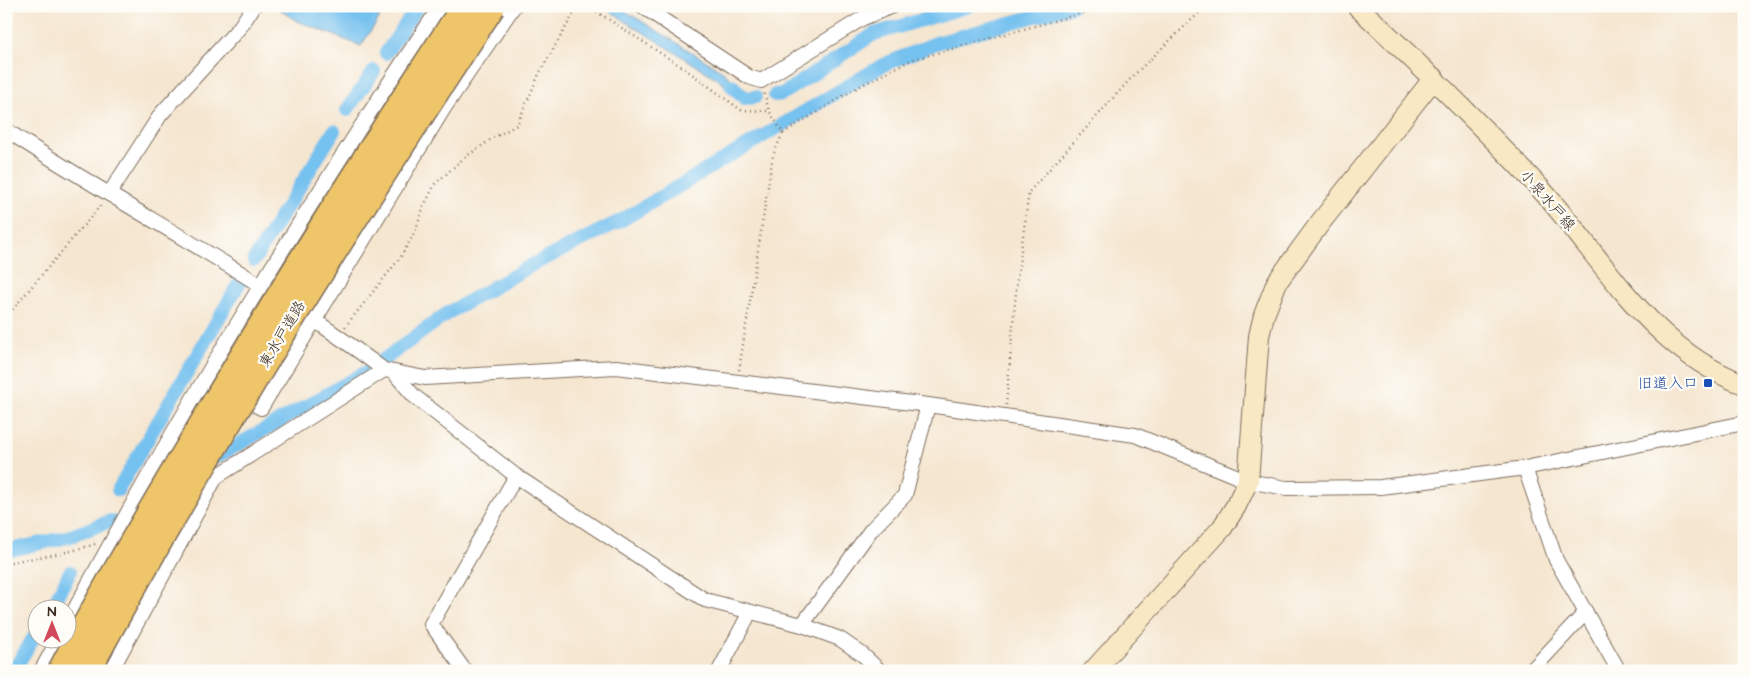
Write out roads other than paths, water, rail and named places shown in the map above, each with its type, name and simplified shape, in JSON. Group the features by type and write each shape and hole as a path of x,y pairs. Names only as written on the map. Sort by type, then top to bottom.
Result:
{"highway":[{"name":"東水戸道路","path":"61,671 98,601 267,315 375,142 465,6"},
{"name":"東水戸道路","path":"87,671 120,609 286,327 395,153 492,6"}],"street":[{"path":"109,194 161,114 240,27 254,6"},
{"path":"78,603 110,544 260,283 393,74 441,6"},
{"path":"206,375 261,408 444,108 514,6"},
{"path":"642,6 749,76 761,81 863,18 892,6"},
{"name":"小泉水戸線","path":"1357,6 1434,78 1538,186 1642,313 1663,335 1708,366 1744,384"},
{"path":"1093,671 1222,528 1248,481 1259,336 1264,315 1277,282 1320,223 1434,78"},
{"path":"6,130 109,194 260,283 315,319 387,371 414,396 516,476 705,600 802,625 840,639 880,671"},
{"path":"111,671 216,477 387,371 426,378 616,367 1005,415 1135,435 1248,481 1286,488 1381,488 1525,468 1744,423"},
{"path":"802,625 871,530 905,495 928,405"},
{"path":"1525,468 1556,560 1619,671"},
{"path":"465,671 431,624 516,476"},
{"path":"110,544 162,574"},
{"path":"719,671 750,612"},
{"path":"1531,671 1586,612"},
{"path":"41,671 53,650"}],"water":[{"path":"275,6 387,6 361,46 295,20"},
{"path":"601,6 617,6 721,70 747,94 743,101 716,78"}],"waterway":[{"path":"386,53 418,6"},
{"path":"775,95 782,94 874,34 969,6"},
{"path":"211,460 368,371 448,313 532,265 622,220 883,65 936,43 1072,6"},
{"path":"347,110 374,71"},
{"path":"731,85 745,98 755,97"},
{"path":"254,260 334,131"},
{"path":"118,490 240,282"},
{"path":"6,551 68,537 110,521"},
{"path":"56,600 70,572"},
{"path":"13,671 28,647"}],"place":[{"name":"旧道入口","path":"1708,383"}]}
